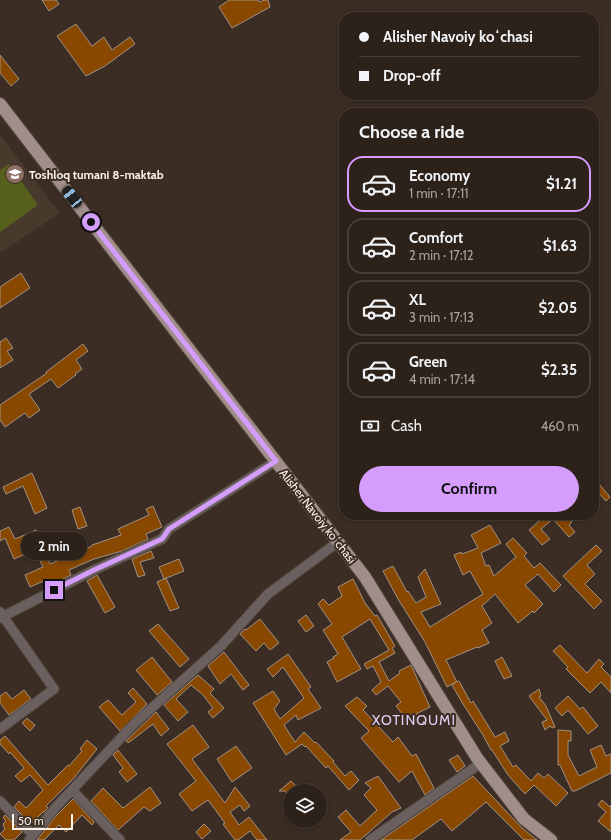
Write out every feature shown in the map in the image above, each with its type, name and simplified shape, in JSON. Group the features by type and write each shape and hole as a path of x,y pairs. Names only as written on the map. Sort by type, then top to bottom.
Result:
{"main road":[{"name":"Alisher Navoiy koʻchasi","path":"0,104 365,577 480,762 524,819 551,840"}],"street":[{"path":"0,729 54,689 1,615 162,539 169,529 276,461"},
{"path":"0,801 31,838 72,790 134,724 221,646 268,594 338,542"},
{"path":"370,840 480,762"},
{"path":"72,790 120,840"}],"shaded area":[{"name":"Toshloq tumani 8-maktab","path":"0,135 60,213 0,253"}],"green space":[{"path":"9,164 38,205 0,232 0,170"}],"building":[{"path":"42,0 56,0 59,4 49,11"},
{"path":"229,0 258,0 260,2 268,0 270,7 232,28 219,7"},
{"path":"76,24 92,46 104,37 112,50 130,37 135,44 105,66 86,76 57,36"},
{"path":"0,55 19,79 11,86 0,73"},
{"path":"21,273 30,288 0,308 0,287"},
{"path":"6,338 13,348 7,351 13,360 0,368 0,342"},
{"path":"83,344 88,351 76,360 82,369 58,388 51,379 29,394 40,410 29,418 25,413 5,427 0,420 0,405 47,373 46,372"},
{"path":"32,473 47,508 35,514 23,486 6,494 3,487"},
{"path":"599,484 610,497 606,501 599,493"},
{"path":"153,506 162,527 146,534 148,539 122,551 94,559 69,570 71,575 51,585 48,579 30,587 25,575 43,567 35,550 14,559 5,538 0,541 0,531 9,527 15,539 36,530 50,564 92,545 121,535 118,529 149,515 146,509"},
{"path":"80,507 87,526 78,529 72,510"},
{"path":"540,520 552,520 541,529 550,539 542,545 529,530"},
{"path":"554,520 570,520 572,522 569,525 575,532 569,537"},
{"path":"490,525 501,543 481,553 486,566 489,565 494,576 516,557 506,544 513,538 527,553 524,556 534,568 540,563 561,585 554,592 538,574 525,585 543,604 534,613 533,611 518,623 495,594 482,606 492,623 482,630 489,643 446,660 457,682 459,681 471,703 473,701 495,737 505,732 509,741 500,746 513,767 516,765 531,781 538,773 544,778 548,774 568,793 556,806 534,785 525,794 508,775 491,750 452,685 456,682 447,687 425,642 398,599 383,571 393,566 407,592 408,591 416,603 426,597 418,577 425,569 441,604 421,612 430,627 483,594 470,571 463,575 454,555 461,552 462,554 478,548 471,535"},
{"path":"596,545 602,551 587,565 595,574 585,584 602,601 594,609 563,576"},
{"path":"151,551 154,558 140,562 145,575 138,577 132,559"},
{"path":"179,559 184,571 164,579 159,567"},
{"path":"97,575 115,607 105,613 87,581"},
{"path":"166,578 179,608 170,611 157,582"},
{"path":"353,579 365,603 375,616 377,615 395,646 392,648 395,653 379,662 389,681 400,673 399,671 411,665 430,707 416,714 419,718 410,724 396,706 401,702 388,686 376,695 372,690 381,682 373,666 367,669 364,664 389,650 370,619 342,637 361,669 337,682 327,662 338,654 323,630 332,624 318,604 323,599 329,605 342,596 338,587"},
{"path":"306,615 314,626 306,632 298,621"},
{"path":"260,619 279,643 270,650 264,643 256,651 240,634"},
{"path":"158,624 189,659 180,667 149,631"},
{"path":"560,645 587,673 599,659 604,664 601,667 611,677 611,693 601,682 590,693 566,669 568,667 553,651"},
{"path":"224,652 249,685 243,690 231,674 220,684 208,666"},
{"path":"288,654 311,687 308,689 321,708 298,720 296,715 284,725 295,742 304,732 334,761 333,762 345,776 351,771 359,780 349,790 328,766 326,768 306,746 305,747 302,744 286,755 253,703 273,691 280,701 274,709 280,719 304,698 283,667 273,677 267,669"},
{"path":"152,657 172,682 157,695 136,670"},
{"path":"502,657 512,676 504,679 495,661"},
{"path":"198,675 214,689 210,693 224,708 213,718 208,712 213,708 203,695 191,685 176,699 188,712 178,721 164,705"},
{"path":"133,688 147,704 120,731 99,707 108,700 122,715 136,702 128,693"},
{"path":"539,689 541,696 539,697 546,706 555,727 552,728 550,726 545,730 542,722 547,720 529,696"},
{"path":"24,690 31,699 9,715 0,703 0,696 6,692 12,699"},
{"path":"568,696 580,709 583,707 598,726 588,734 568,710 562,716 555,708"},
{"path":"357,697 367,706 363,710 393,742 398,737 412,756 416,754 434,788 425,795 412,771 399,782 361,738 369,731 345,706"},
{"path":"156,712 169,729 161,736 153,724 128,743 126,741"},
{"path":"27,718 35,725 30,731 22,723"},
{"path":"193,725 209,747 192,759 225,803 235,787 250,806 244,811 240,805 230,812 239,825 249,817 267,840 257,840 250,831 238,840 235,840 223,824 225,823 208,800 192,811 179,794 196,781 167,744"},
{"path":"558,730 571,731 571,741 568,741 568,755 579,776 597,767 590,750 601,745 606,756 611,754 611,773 575,791 572,791 560,765 558,765"},
{"path":"5,736 48,785 68,765 69,766 82,751 80,749 87,740 97,749 74,778 46,806 48,808 31,824 14,807 19,801 26,808 43,790 30,775 21,782 15,776 24,768 10,752 9,754 0,744 0,740"},
{"path":"236,746 252,768 232,782 217,759"},
{"path":"118,750 137,774 127,782 119,772 123,768 113,755"},
{"path":"458,755 465,766 457,772 449,760"},
{"path":"378,776 401,808 392,812 360,840 340,840 351,832 338,817 346,810 360,826 377,810 364,795 371,788 365,783"},
{"path":"473,776 522,828 537,840 524,840 486,802 452,831 441,819 412,840 381,840"},
{"path":"150,787 161,803 150,811 144,807 118,830 91,801 103,788 123,808"},
{"path":"73,799 94,822 92,825 82,815 66,832 59,825 44,840 37,840 56,816"},
{"path":"602,800 610,807 611,805 611,832 598,821 606,812 598,805"},
{"path":"5,815 22,832 14,840 6,840 0,834 5,829 3,824 6,821 3,818"},
{"path":"204,824 211,831 202,839 196,832"}],"place":[{"name":"Toshloq tumani 8-maktab","path":"15,174"}],"district":[{"name":"XOTINQUMI","path":"414,720"}],"route":[{"path":"54,590 162,539 169,529 276,461 91,222"}]}
